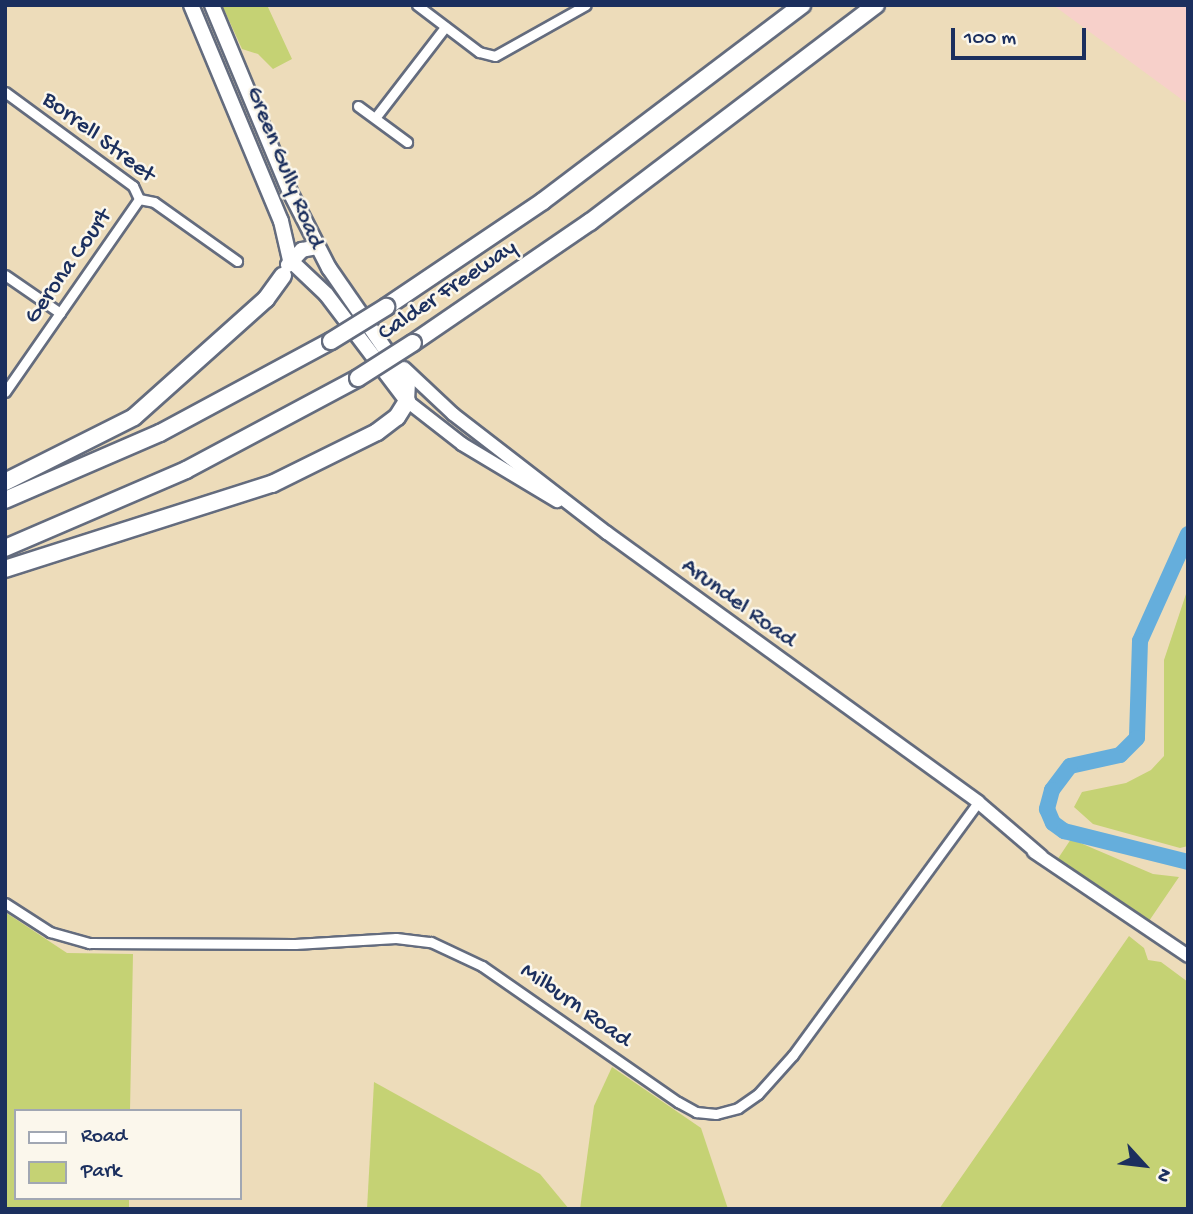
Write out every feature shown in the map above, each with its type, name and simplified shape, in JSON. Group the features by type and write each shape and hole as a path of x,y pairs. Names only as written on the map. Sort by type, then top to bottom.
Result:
{"highway":[{"name":"Calder Freeway","path":"5,500 198,414 331,341 386,307 543,201 802,5"},
{"name":"Calder Freeway","path":"5,548 186,470 358,377 413,343 590,222 876,5"},
{"path":"5,482 141,411 266,299 283,276"},
{"path":"5,569 272,484 377,432 397,417 407,401"}],"main road":[{"name":"Green Gully Road","path":"191,5 261,170 290,260 326,294 407,401"},
{"name":"Green Gully Road","path":"212,5 318,247 345,294"},
{"path":"283,276 290,260 302,250 318,247"},
{"path":"345,294 408,382 407,401"}],"street":[{"path":"417,5 480,52 495,56 586,5"},
{"path":"375,118 445,27"},
{"name":"Borrell Street","path":"5,92 133,186 139,199 154,202 237,261"},
{"path":"358,106 407,142"},
{"name":"Gerona Court","path":"5,392 139,199"},
{"path":"5,275 60,313"},
{"name":"Green Gully Road","path":"345,294 411,376"},
{"name":"Arundel Road","path":"411,376 459,419 607,534 1041,856 1188,956"},
{"name":"Arundel Road","path":"407,401 462,444 607,534"},
{"name":"Milburn Road","path":"5,903 50,932 89,943 295,944 396,938 432,942 490,971 688,1108 716,1114 748,1102 785,1065 976,806"}],"shaded area":[{"path":"1053,5 1188,5 1188,104"}],"green space":[{"path":"222,5 267,5 292,59 273,69 258,54 242,49"},
{"path":"1188,588 1188,846 1180,848 1093,824 1074,807 1082,792 1126,783 1151,770 1164,756 1164,660"},
{"path":"1071,839 1153,874 1179,877 1149,921 1057,860"},
{"path":"5,912 67,953 133,954 130,1109 14,1109 14,1200 129,1200 129,1209 5,1209"},
{"path":"1129,936 1144,948 1148,960 1161,962 1188,982 1188,1209 939,1209"},
{"path":"612,1067 701,1128 728,1209 580,1209 594,1106"},
{"path":"374,1082 540,1174 569,1209 367,1209"}],"waterway":[{"path":"1188,534 1140,641 1137,738 1120,755 1070,766 1052,790 1047,809 1053,823 1064,831 1188,862"}]}
